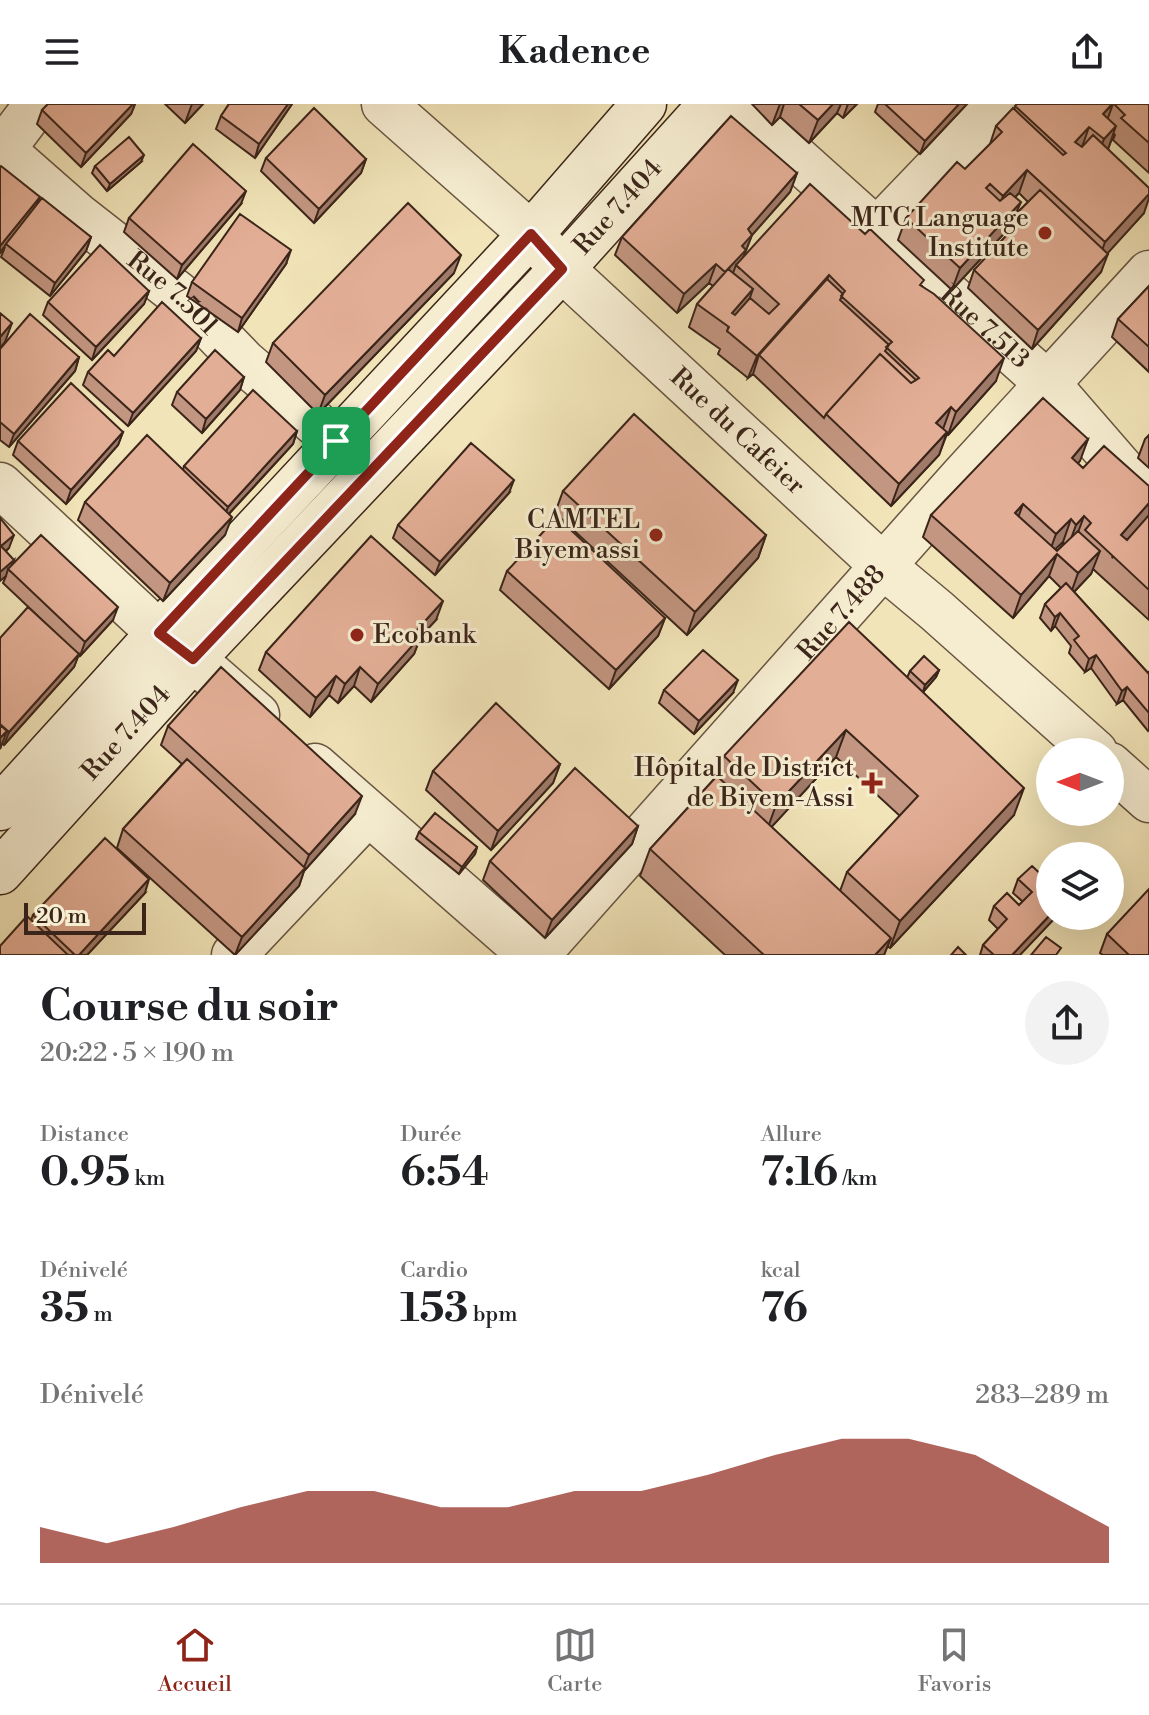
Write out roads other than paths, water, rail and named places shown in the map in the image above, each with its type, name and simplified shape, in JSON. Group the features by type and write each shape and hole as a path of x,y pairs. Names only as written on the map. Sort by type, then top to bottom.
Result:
{"street":[{"path":"2,151 37,104"},
{"name":"Rue du Cafeier","path":"384,104 531,234 562,269 883,566 1079,738"},
{"name":"Rue 7.404","path":"0,808 336,441 531,234 644,104"},
{"name":"Rue 7.404","path":"0,872 193,659 562,269 711,104"},
{"name":"Rue 7.513","path":"736,104 1048,384 1149,498"},
{"path":"877,230 998,104"},
{"name":"Rue 7.501","path":"2,151 178,294 244,362 336,441"},
{"name":"Rue 7.488","path":"537,955 962,477 1149,273"},
{"path":"0,485 159,633 193,659 527,955"},
{"path":"234,955 368,813"}],"place":[{"name":"MTC Language Institute","path":"1045,233"},
{"name":"CAMTEL Biyem assi","path":"656,535"},
{"name":"Ecobank","path":"357,635"},
{"name":"Hôpital de District de Biyem-Assi","path":"872,783"}]}
